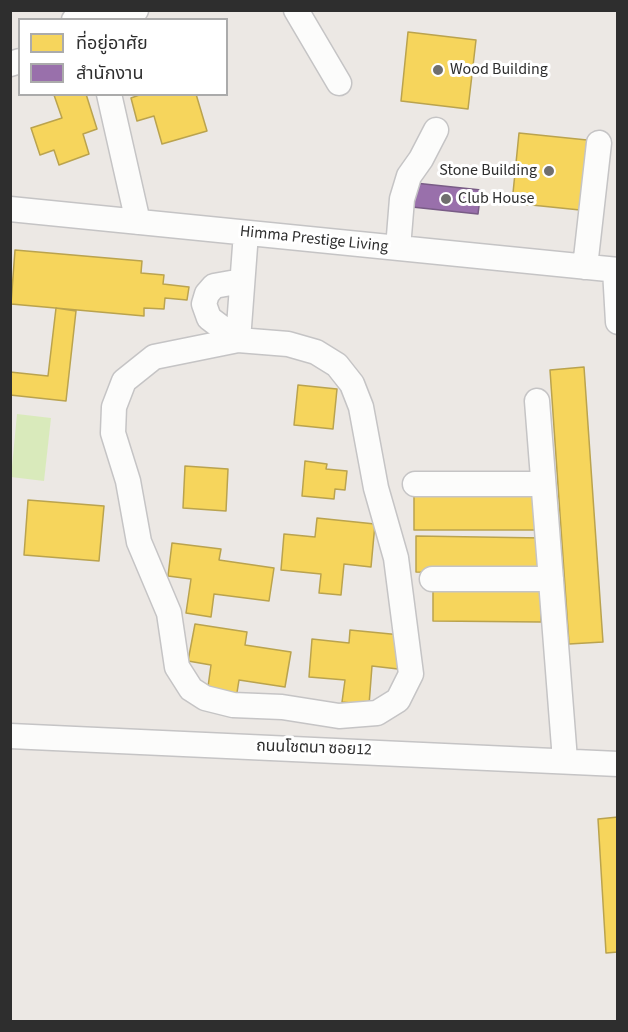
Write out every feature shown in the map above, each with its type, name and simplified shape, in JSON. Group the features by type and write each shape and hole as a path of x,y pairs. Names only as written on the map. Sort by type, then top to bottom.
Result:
{"street":[{"path":"121,18 136,10"},
{"path":"296,10 339,83"},
{"path":"109,96 138,222"},
{"path":"398,248 402,198 409,176 436,130"},
{"path":"585,267 599,143"},
{"name":"Himma Prestige Living","path":"10,209 616,270"},
{"path":"238,340 246,233"},
{"path":"616,270 618,322"},
{"path":"238,340 154,357 124,381 114,407 113,434 128,481 139,542 169,613 177,668 191,689 205,698 224,703 339,716 376,713 398,700 411,674 396,558 376,488 361,407 352,384 337,365 316,352 288,344 238,340 209,318 204,304 207,294 214,286 243,280"},
{"path":"537,401 565,760"},
{"path":"415,484 543,484"},
{"path":"432,579 550,579"},
{"name":"ถนนโชตนา ซอย12","path":"10,736 618,764"}],"green space":[{"path":"17,414 51,418 44,481 11,477"}],"building: ที่อยู่อาศัย":[{"name":"Wood Building","path":"408,32 476,40 468,109 401,101"},
{"path":"54,96 87,96 97,129 83,134 89,154 59,165 54,150 40,155 31,128 62,118"},
{"path":"136,96 197,96 207,131 162,144 154,116 137,121 131,98"},
{"name":"Stone Building","path":"519,133 587,140 580,210 512,203"},
{"path":"15,250 142,261 141,273 164,275 163,284 189,287 187,300 165,298 164,309 144,308 144,316 11,304"},
{"path":"56,308 76,311 66,401 10,395 10,372 48,376"},
{"path":"584,367 603,642 569,644 550,370"},
{"path":"298,385 337,389 333,429 294,425"},
{"path":"305,461 327,464 326,469 347,471 345,490 335,489 334,499 302,496"},
{"path":"185,466 228,469 226,511 183,508"},
{"path":"414,496 536,496 536,530 414,530"},
{"path":"28,500 104,506 99,561 24,555"},
{"path":"317,518 375,524 371,567 344,564 341,595 319,593 321,574 281,570 284,534 315,537"},
{"path":"416,536 543,538 542,574 416,572"},
{"path":"172,543 221,549 219,560 274,568 269,601 214,594 211,617 186,613 191,579 168,576"},
{"path":"433,585 541,585 541,622 433,621"},
{"path":"195,624 247,632 245,645 291,652 285,687 239,680 236,699 207,694 211,665 188,661"},
{"path":"350,630 401,635 398,669 372,666 369,705 342,702 345,680 309,677 312,639 349,643"},
{"path":"618,817 618,952 606,953 598,819"}],"building: สำนักงาน":[{"name":"Club House","path":"415,183 481,190 478,214 412,207"}],"place":[{"name":"Wood Building","path":"438,70"},
{"name":"Stone Building","path":"549,171"},
{"name":"Club House","path":"446,199"}]}
